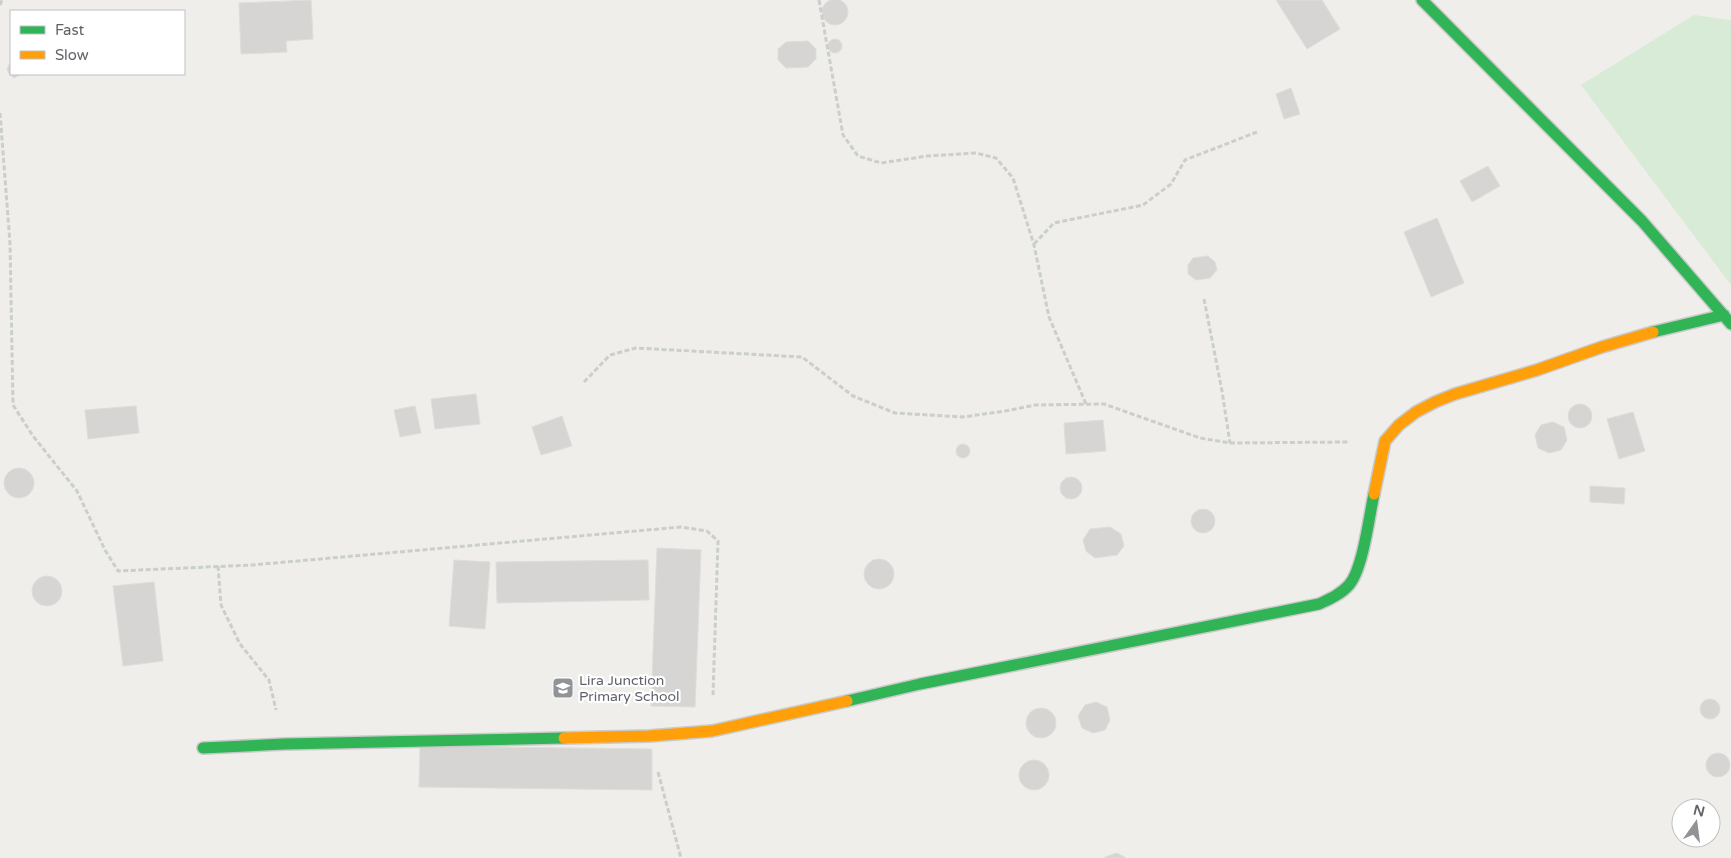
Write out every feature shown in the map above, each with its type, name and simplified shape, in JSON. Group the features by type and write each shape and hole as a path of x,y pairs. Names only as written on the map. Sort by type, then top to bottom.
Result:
{"street":[{"path":"1422,0 1642,221 1728,320"},
{"path":"203,748 284,744 649,736 712,731 920,684 1319,604 1337,597 1346,589 1357,572 1385,441 1394,429 1410,416 1450,395 1536,371 1622,340 1728,320"}],"path":[{"path":"0,5 2,0"},
{"path":"819,0 843,135 858,156 881,162 927,156 976,153 996,158 1013,178 1034,245 1049,317 1086,404"},
{"path":"0,113 10,243 13,405 33,436 77,491 105,550 118,571 252,565 681,527 707,531 718,541 712,731"},
{"path":"1034,245 1054,223 1143,205 1171,184 1185,160 1257,132"},
{"path":"1204,299 1230,443"},
{"path":"584,382 610,355 636,348 802,357 853,396 895,413 963,417 1005,412 1035,405 1104,404 1200,438 1230,443 1385,441"},
{"path":"218,566 221,605 240,644 269,680 284,744"},
{"path":"649,736 681,858"}],"green space":[{"path":"1694,15 1731,20 1731,285 1581,85"}],"building":[{"path":"835,-1 844,3 848,12 844,21 835,25 826,21 822,12 826,3"},
{"path":"311,0 313,39 286,41 287,52 241,54 239,3"},
{"path":"1276,0 1322,0 1340,29 1307,49"},
{"path":"832,39 838,39 842,46 838,53 832,53 828,49 828,43"},
{"path":"808,41 816,49 816,59 808,67 786,68 778,60 778,49 786,42"},
{"path":"10,63 10,75 7,69"},
{"path":"1291,88 1300,114 1284,119 1276,94"},
{"path":"1488,166 1500,186 1472,202 1460,181"},
{"path":"1437,218 1464,283 1431,297 1404,232"},
{"path":"1208,256 1215,262 1217,270 1210,278 1196,280 1188,274 1188,265 1193,258"},
{"path":"476,394 480,424 435,429 431,399"},
{"path":"1580,404 1589,407 1592,416 1589,425 1580,428 1571,425 1568,416 1571,407"},
{"path":"136,406 139,433 88,439 85,410"},
{"path":"415,406 421,433 400,437 394,410"},
{"path":"1633,412 1645,451 1619,459 1607,419"},
{"path":"562,416 572,446 541,455 532,427"},
{"path":"1103,420 1106,451 1066,454 1064,423"},
{"path":"1553,422 1564,427 1567,440 1561,450 1549,453 1538,448 1535,435 1541,425"},
{"path":"963,444 968,446 970,451 968,456 963,458 958,456 956,451 958,446"},
{"path":"19,468 30,472 34,483 30,494 19,498 8,494 4,483 8,472"},
{"path":"1071,477 1079,480 1082,488 1079,496 1071,499 1063,496 1060,488 1063,480"},
{"path":"1590,486 1625,488 1624,504 1590,502"},
{"path":"1203,509 1212,512 1215,521 1212,530 1203,533 1194,530 1191,521 1194,512"},
{"path":"1110,527 1121,534 1124,546 1117,555 1095,558 1086,551 1083,540 1090,529"},
{"path":"657,548 701,550 695,707 651,706"},
{"path":"879,559 890,563 894,574 890,585 879,589 868,585 864,574 868,563"},
{"path":"454,560 490,562 485,629 449,626"},
{"path":"648,560 649,600 497,603 496,562"},
{"path":"47,576 58,580 62,591 58,602 47,606 36,602 32,591 36,580"},
{"path":"154,582 163,661 123,666 113,586"},
{"path":"1710,699 1717,702 1720,709 1717,716 1710,719 1703,716 1700,709 1703,702"},
{"path":"1096,702 1107,707 1110,720 1105,730 1093,733 1082,728 1078,716 1085,705"},
{"path":"1041,708 1052,712 1056,723 1052,734 1041,738 1030,734 1026,723 1030,712"},
{"path":"420,746 652,749 652,790 419,787"},
{"path":"1718,753 1727,756 1730,765 1727,774 1718,777 1709,774 1706,765 1709,756"},
{"path":"1034,760 1045,764 1049,775 1045,786 1034,790 1023,786 1019,775 1023,764"},
{"path":"1117,853 1126,858 1105,858 1105,857"}],"traffic: fast":[{"path":"1422,0 1642,221 1731,324"},
{"path":"1653,332 1724,315"},
{"path":"847,701 920,684 1319,604 1342,591 1354,577 1362,555 1374,494"},
{"path":"203,748 284,744 564,738"}],"traffic: slow":[{"path":"1374,494 1385,441 1399,425 1416,412 1455,394 1537,370 1602,347 1653,332"},
{"path":"564,738 649,736 712,731 847,701"}],"place":[{"name":"Lira Junction Primary School","path":"563,688"}]}
